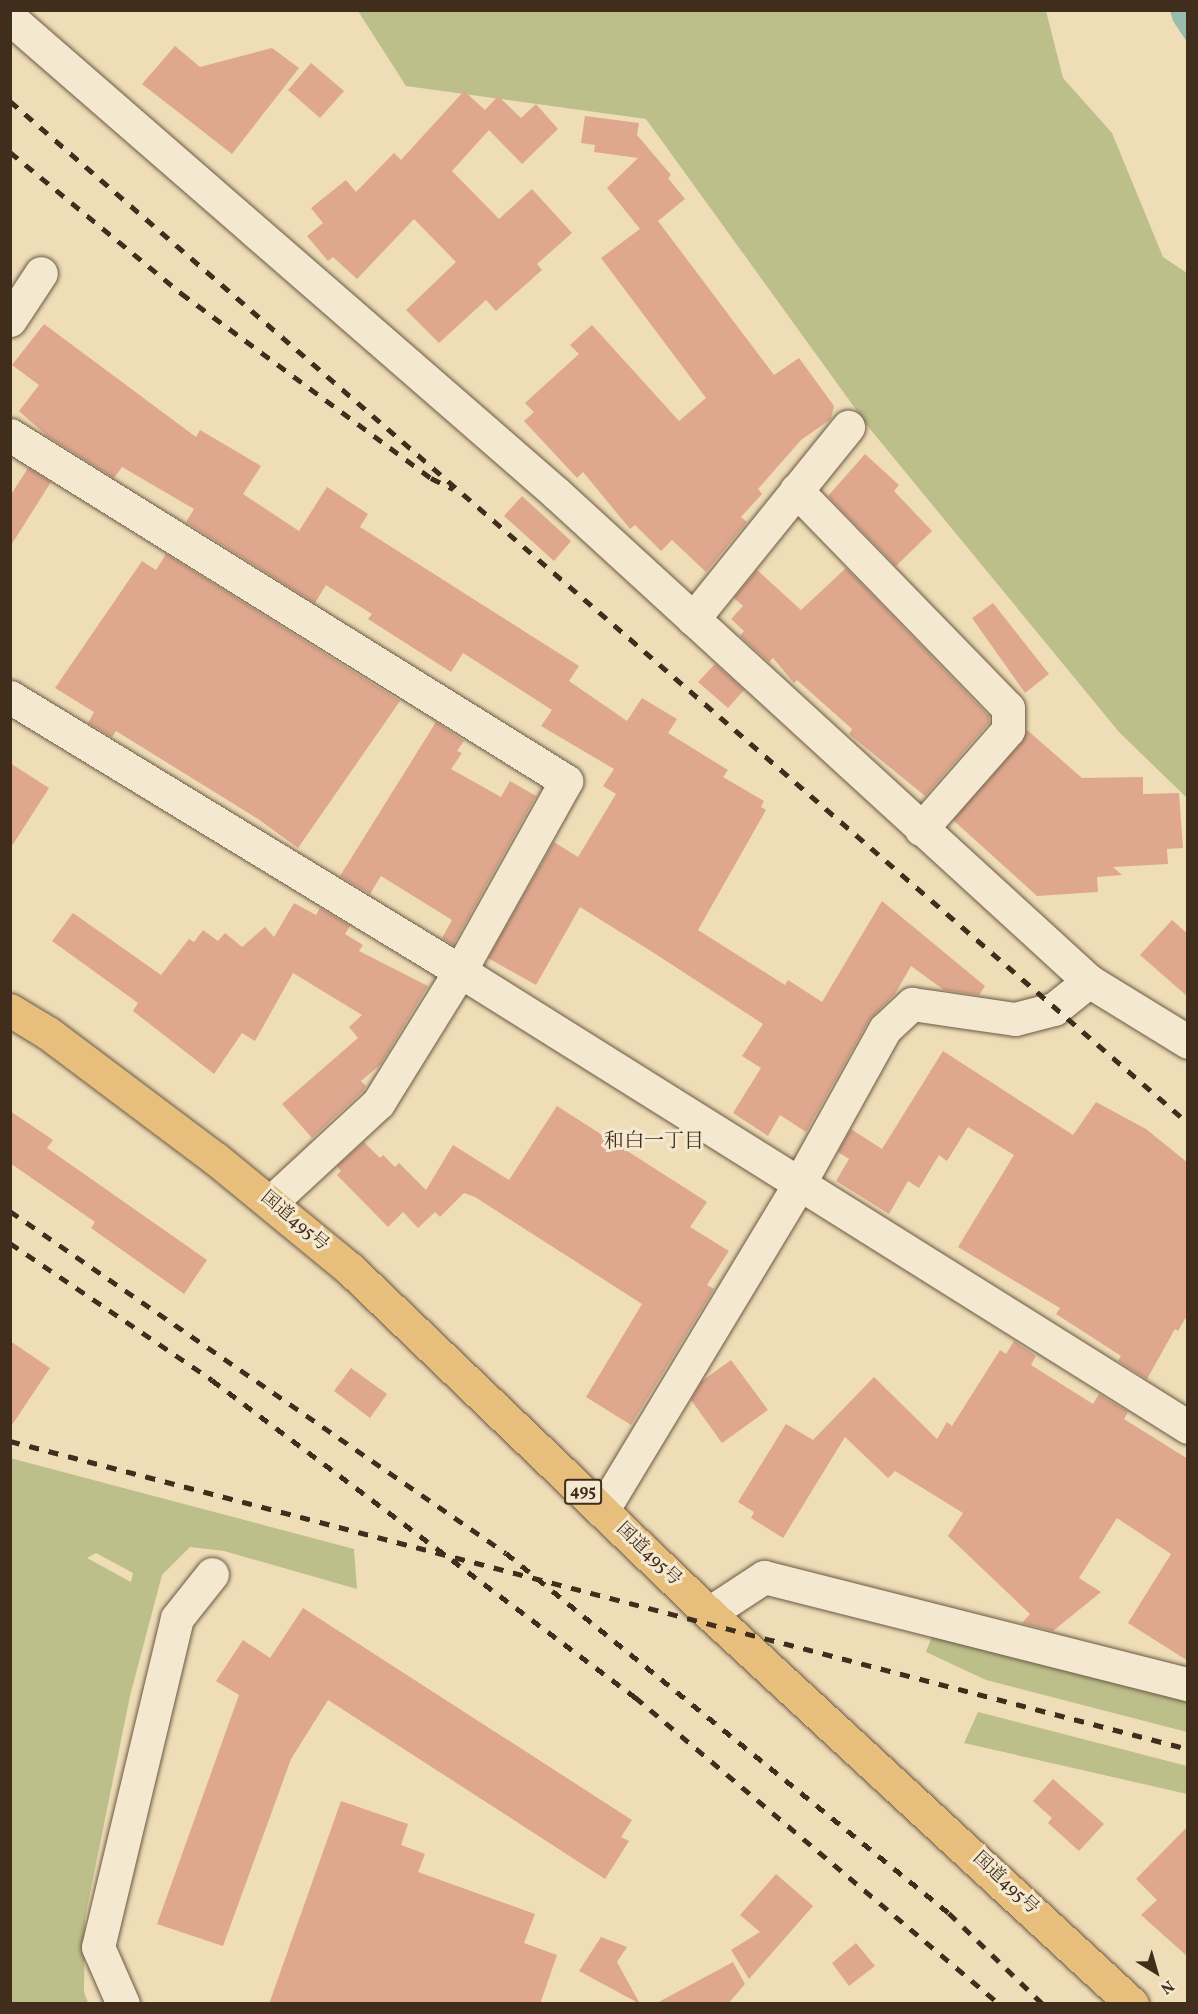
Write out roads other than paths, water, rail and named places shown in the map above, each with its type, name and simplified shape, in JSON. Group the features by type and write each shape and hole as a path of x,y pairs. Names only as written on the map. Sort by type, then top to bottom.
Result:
{"highway":[{"name":"国道495号","path":"10,1010 48,1033 271,1202 350,1269 709,1613 1132,2004"}],"street":[{"path":"15,16 556,493 1089,981 1188,1042"},
{"path":"10,320 41,273"},
{"path":"693,619 848,427"},
{"path":"10,435 566,781 460,971 378,1103 271,1202"},
{"path":"796,490 1008,708 1008,730 921,829"},
{"path":"10,698 460,971 1188,1427"},
{"path":"602,1510 799,1184 885,1029 912,1004 1016,1019 1054,1009 1089,981"},
{"path":"123,2004 98,1947 177,1618 213,1574"},
{"path":"709,1613 764,1577 1188,1684"}],"railway":[{"path":"10,101 1188,1123"},
{"path":"10,152 181,293 431,478 454,489"},
{"path":"10,1211 506,1553 949,1913 1043,2004"},
{"path":"10,1243 212,1380 635,1697 999,2004"},
{"path":"10,1441 1188,1749"}],"district":[{"name":"和白一丁目","path":"654,1142"}]}
